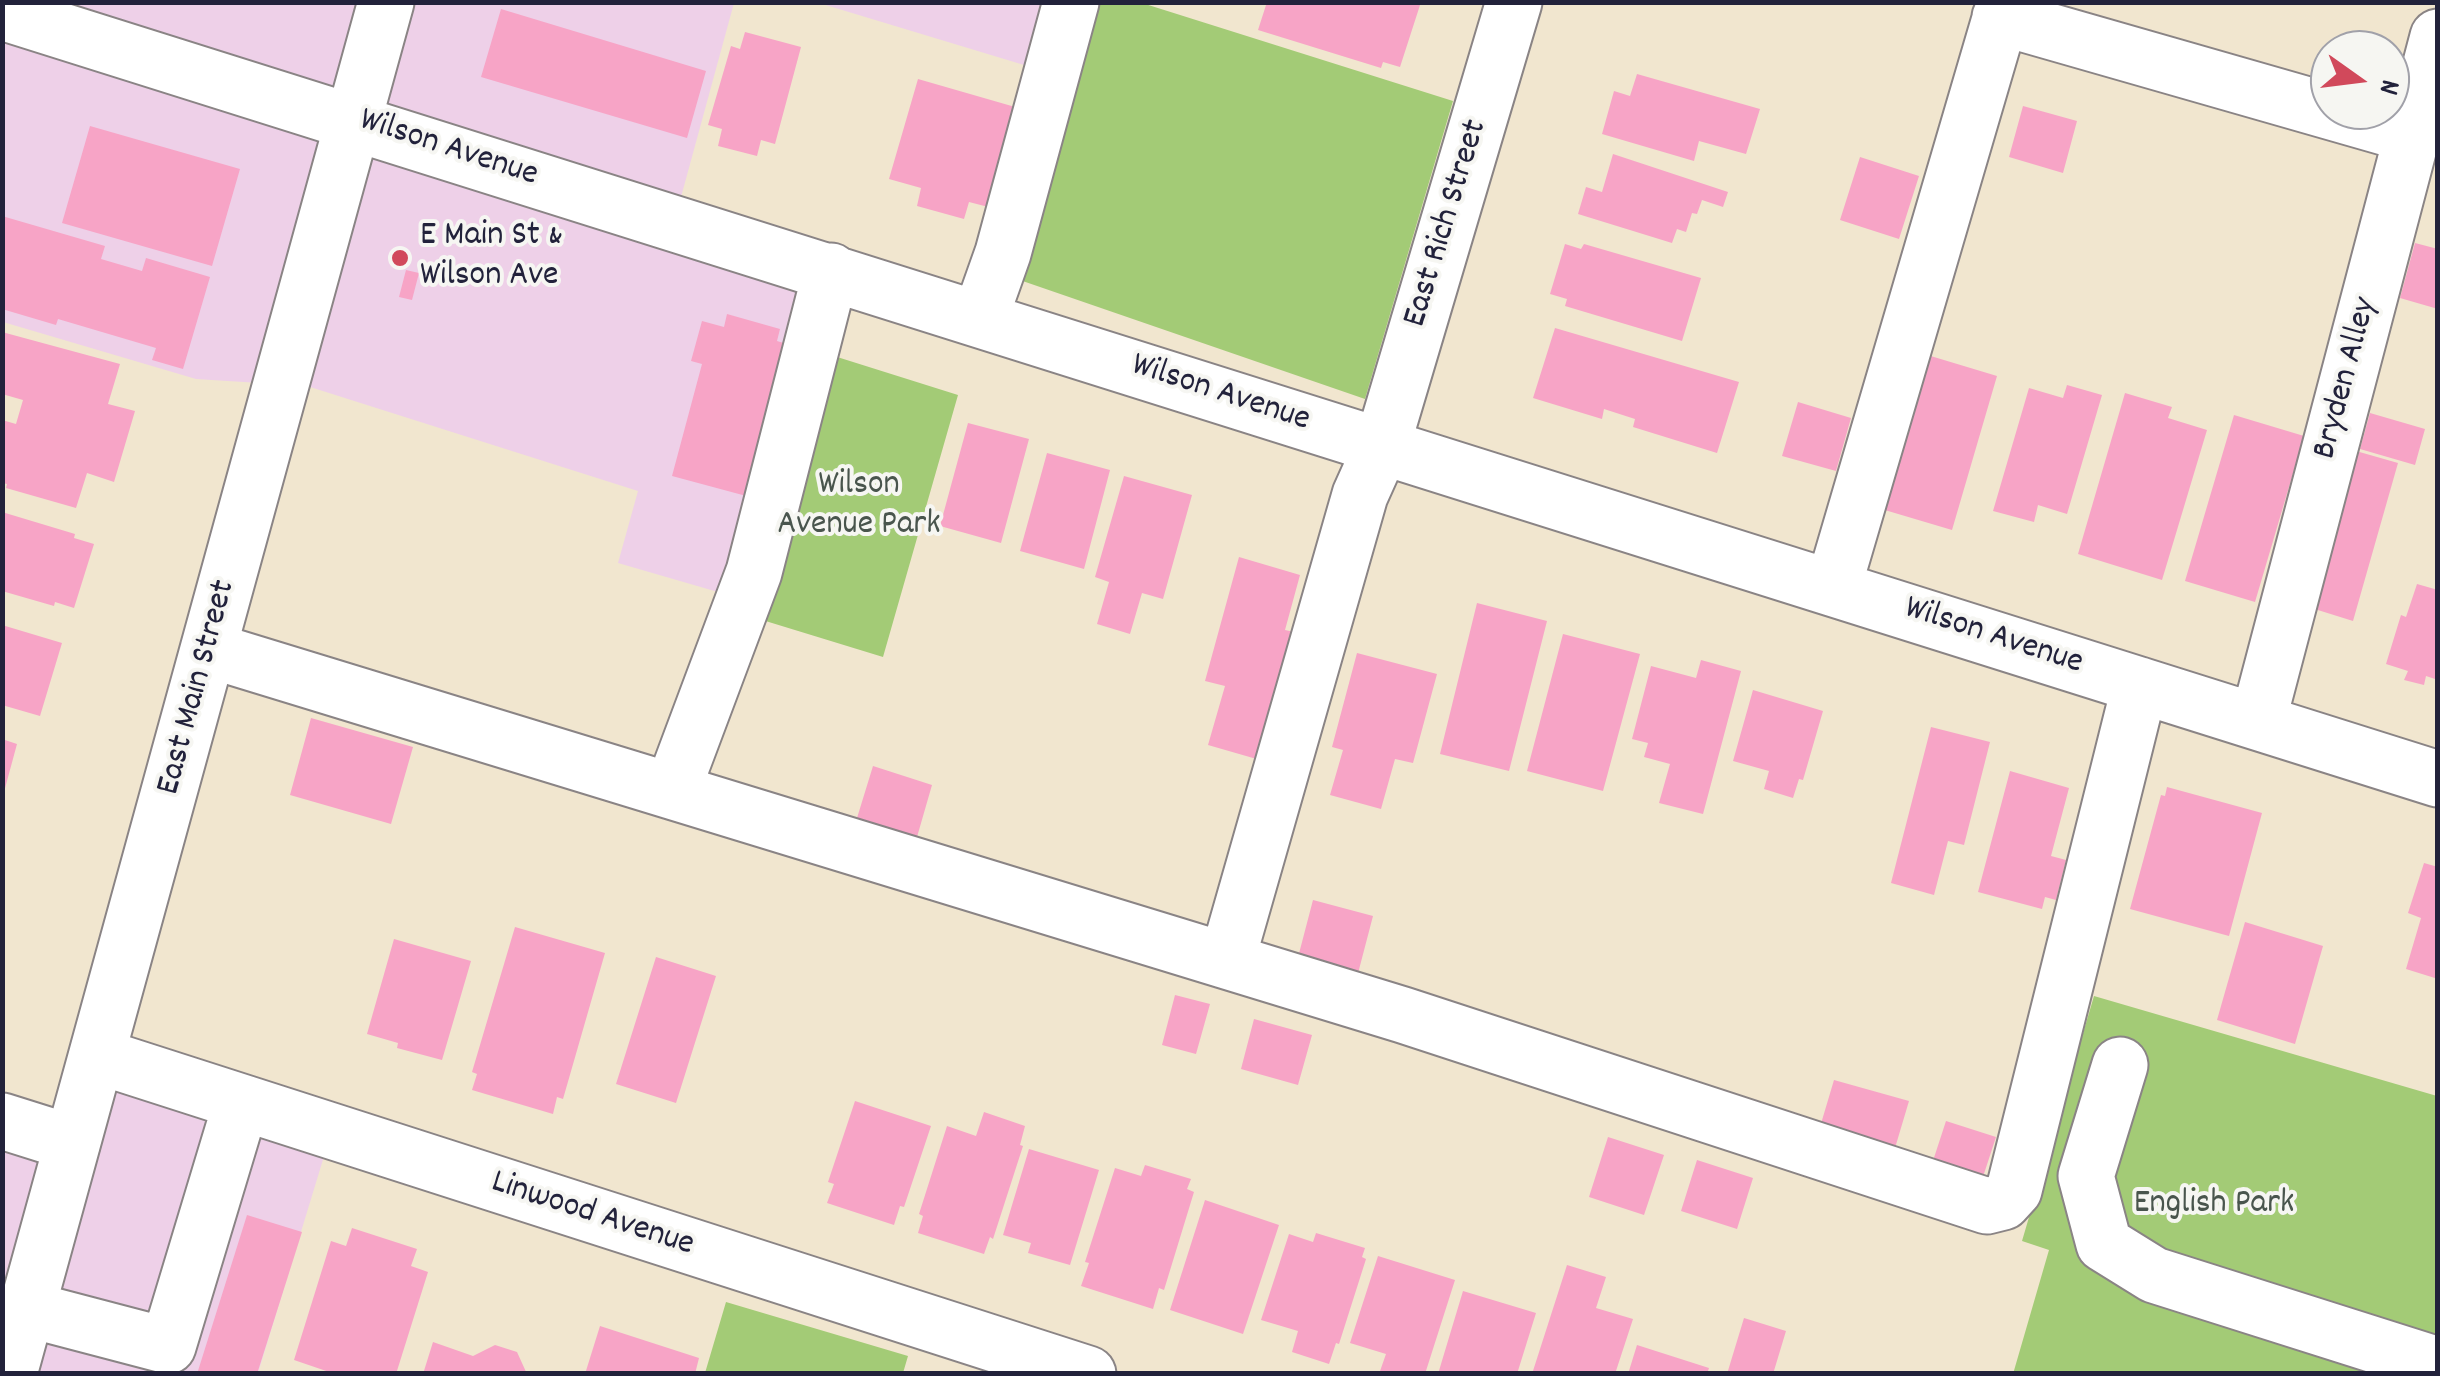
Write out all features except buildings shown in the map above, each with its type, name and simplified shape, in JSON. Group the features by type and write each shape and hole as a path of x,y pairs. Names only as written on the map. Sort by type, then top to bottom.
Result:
{"street":[{"name":"East Main Street","path":"9,1374 386,2"},
{"path":"980,318 1003,253 1071,2"},
{"name":"East Rich Street","path":"1226,960 1360,496 1382,446 1514,2"},
{"path":"1833,588 2003,10 2412,135"},
{"name":"Wilson Avenue","path":"2,12 2438,779"},
{"name":"Bryden Alley","path":"2258,722 2438,37"},
{"path":"672,791 754,572 831,272"},
{"path":"210,650 1226,960 1987,1206 2004,1202 2014,1190 2140,685"},
{"name":"Linwood Avenue","path":"98,1056 1088,1374"},
{"path":"2120,1065 2086,1176 2104,1244 2154,1275 2438,1365"},
{"path":"27,1309 168,1346 241,1104"},
{"path":"2,1120 72,1142"}],"shaded area":[{"path":"8,2 734,3 675,219 836,269 742,599 618,563 638,491 307,386 196,379 3,322 2,21"},
{"path":"819,3 1087,3 1067,78"},
{"path":"188,1082 332,1130 258,1373 3,1374 3,1113 59,1131 111,1092"}],"green space":[{"path":"1087,3 1142,3 1453,101 1365,399 1011,277"},
{"name":"Wilson Avenue Park","path":"834,356 958,395 883,657 759,619"},
{"name":"English Park","path":"2094,996 2437,1096 2437,1373 2013,1374 2049,1250 2022,1241"},
{"path":"726,1302 908,1356 903,1373 705,1373"}],"place":[{"name":"E Main St & Wilson Ave","path":"400,258"}]}
